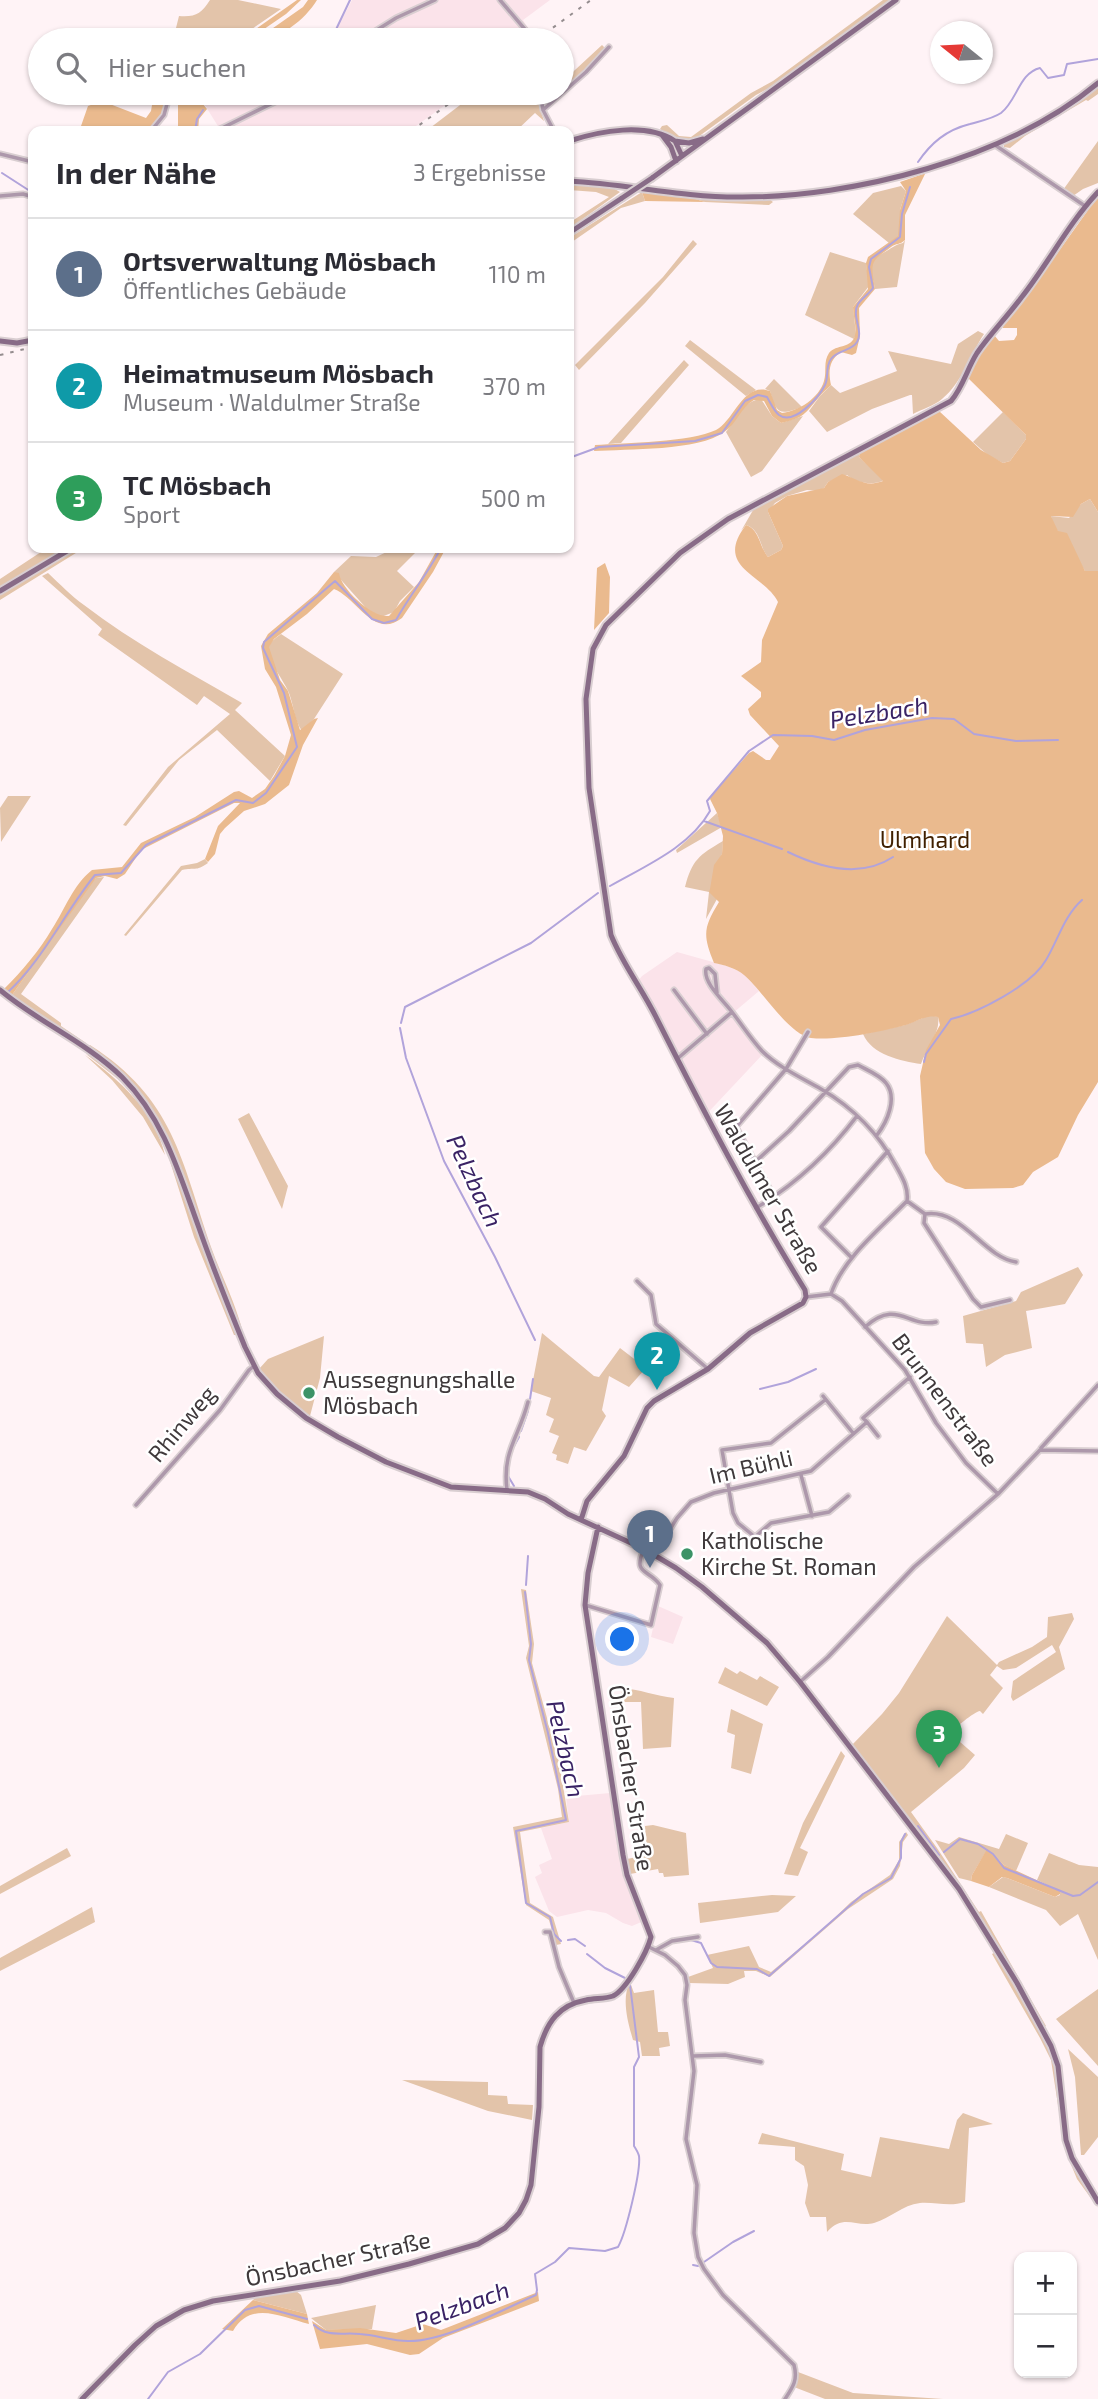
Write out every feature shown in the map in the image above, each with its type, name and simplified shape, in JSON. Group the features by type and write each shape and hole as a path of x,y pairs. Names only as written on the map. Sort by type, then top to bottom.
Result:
{"street":[{"path":"380,28 435,0"},
{"path":"500,0 524,28"},
{"path":"574,230 676,161 895,0"},
{"path":"574,83 609,47"},
{"path":"574,182 707,196 759,197 806,194 886,180 995,145 1058,111 1098,83"},
{"path":"155,126 164,115 167,105"},
{"path":"226,126 269,105"},
{"path":"542,105 551,126"},
{"path":"543,110 549,105"},
{"path":"574,140 611,132 656,132 675,141 689,143 706,139"},
{"path":"662,135 671,147 676,161"},
{"path":"675,141 682,156"},
{"path":"995,145 1085,206"},
{"path":"0,154 28,161"},
{"name":"Waldulmer Straße","path":"581,1520 587,1501 624,1455 647,1408 654,1401 708,1369 750,1333 803,1303 806,1297 805,1290 755,1208 663,1032 618,953 610,927 588,776 587,682 590,660 598,637 624,606 680,553 728,519 951,401 978,351 1021,299 1085,206 1098,192"},
{"path":"0,195 28,196"},
{"path":"0,341 28,341"},
{"path":"0,591 64,553"},
{"path":"717,993 715,974 708,969 704,974 717,993 763,1052 786,1069 825,1091 877,1135 908,1191 907,1201 853,1258 835,1282 831,1294 806,1297"},
{"path":"0,990 104,1062 145,1103 166,1136 213,1265 254,1366 276,1394 319,1427 425,1479 460,1489 507,1490 536,1495 581,1520 644,1549 702,1587 767,1643 800,1682 958,1889 1017,1983 1051,2046 1058,2066 1066,2140 1072,2158 1098,2202"},
{"path":"674,990 707,1034"},
{"path":"677,1059 732,1012"},
{"path":"774,1197 736,1127 786,1069 808,1032"},
{"path":"755,1162 789,1131 849,1067 858,1065 885,1081 891,1096 886,1122 877,1135"},
{"path":"755,1208 774,1197 830,1150 857,1116"},
{"path":"853,1258 821,1227 888,1151"},
{"path":"907,1201 925,1214 934,1213 957,1223 1005,1260 1016,1262"},
{"path":"925,1214 924,1223 973,1299 981,1307 1010,1300"},
{"path":"638,1281 651,1295 656,1324 708,1369"},
{"name":"Brunnenstraße","path":"831,1294 842,1301 910,1377 947,1438 975,1473 998,1494"},
{"name":"Brunnenstraße","path":"865,1327 879,1317 890,1314 923,1322 936,1322"},
{"name":"Rhinweg","path":"136,1505 220,1410 254,1366"},
{"name":"Im Bühli","path":"654,1555 684,1509 702,1497 811,1471 867,1422 863,1418 910,1377"},
{"path":"800,1682 828,1657 914,1567 998,1494 1098,1385"},
{"path":"848,1496 829,1512 771,1523 755,1537 735,1518 722,1450 771,1443 824,1398 853,1433"},
{"path":"507,1490 507,1457 521,1427 528,1402"},
{"path":"867,1422 878,1436"},
{"path":"1040,1450 1098,1451"},
{"path":"801,1475 812,1516"},
{"name":"Önsbacher Straße","path":"82,2399 156,2326 184,2310 213,2301 340,2281 455,2252 478,2244 505,2228 519,2213 531,2185 539,2107 540,2047 544,2033 558,2011 574,2003 617,1994 649,1947 651,1937 630,1885 623,1855 585,1605 587,1573 598,1527"},
{"path":"585,1605 651,1625 660,1585 657,1580 642,1571 639,1562 644,1549"},
{"path":"545,1932 550,1932 559,1967 574,2003"},
{"path":"656,1950 672,1941 698,1937"},
{"path":"649,1947 678,1966 685,1975 686,2007 693,2056 686,2139 697,2185 695,2246 704,2269 723,2295 794,2365 797,2375 795,2385 785,2399"},
{"path":"693,2056 724,2056 761,2062"}],"shaded area":[{"path":"210,0 238,0 281,9 253,28 176,28 179,16 198,14"},
{"path":"352,0 550,0 523,20 528,28 337,28"},
{"path":"883,0 890,0 775,85 756,95 698,137 678,139 660,129 667,125 679,136 691,137"},
{"path":"602,45 604,47 603,54 574,81 574,71"},
{"path":"1098,86 1098,94 1088,101 1025,136 1010,148 1004,147 1004,142 1056,116"},
{"path":"205,105 445,105 416,126 218,126"},
{"path":"460,105 539,105 544,121 535,113 521,126 433,126"},
{"path":"1098,141 1098,183 1073,196 1063,190"},
{"path":"574,184 613,188 620,192 574,225 574,220 609,197 596,192 574,190"},
{"path":"901,186 906,191 900,210 900,232 898,237 889,243 853,214 873,193"},
{"path":"642,192 645,201 621,208 574,241 574,235"},
{"path":"686,196 769,199 773,202 769,205 705,202"},
{"path":"693,240 697,244 645,303 579,370 575,365 663,277"},
{"path":"905,240 897,287 875,289 872,268 874,260"},
{"path":"830,252 866,263 869,286 853,307 856,334 854,339 805,315"},
{"path":"978,331 984,334 960,377 949,392 932,406 913,414 910,395 872,409 827,432 809,411 831,385 840,393 897,371 888,351 951,364 958,344"},
{"path":"690,340 756,390 746,396 685,346"},
{"path":"684,360 689,365 621,443 608,444"},
{"path":"774,379 802,407 784,412 777,409 770,391 765,389"},
{"path":"761,399 772,416 781,423 803,416 762,471 751,477 726,432 744,407"},
{"path":"1003,412 1026,435 1026,439 1010,461 1003,463 989,456 973,442"},
{"path":"860,451 859,457 884,480 865,483 847,475 828,482 819,491 807,490 775,503 768,512 783,546 781,550 768,557 751,527 746,525 741,531 756,505"},
{"path":"1090,499 1098,512 1098,571 1085,571 1057,530 1051,516 1069,518 1081,504"},
{"path":"39,553 57,553 0,587 0,579"},
{"path":"68,553 76,553 0,600 0,594"},
{"path":"384,553 415,553 397,571 414,587 400,601 394,612 381,617 367,609 334,572 351,556 376,557"},
{"path":"48,573 79,601 122,632 242,703 235,710 285,756 270,781 217,730 179,760 126,826 123,825 168,767 230,714 204,696 197,705 98,635 102,629 42,576"},
{"path":"281,634 343,674 314,719 302,731 289,693 269,651 270,644"},
{"path":"8,796 31,796 1,842 0,808"},
{"path":"717,813 722,827 677,853 676,850"},
{"path":"723,841 722,854 710,892 717,899 706,919 709,892 685,887 698,859"},
{"path":"205,859 208,863 200,867 182,870 126,936 124,935 181,866"},
{"path":"104,877 21,994 61,1023 61,1026 86,1043 85,1045 12,995 92,882 96,878"},
{"path":"677,952 743,973 759,991 733,1013 763,1054 702,1119 656,1019 635,985 642,976"},
{"path":"930,1015 938,1017 937,1029 921,1064 896,1059 880,1052 863,1034 905,1025"},
{"path":"90,1045 140,1087 171,1133 243,1333 217,1272 164,1129 128,1080 88,1047"},
{"path":"86,1054 116,1075 132,1091 153,1123 123,1083"},
{"path":"85,1055 134,1098 153,1125 165,1155 143,1117 112,1080"},
{"path":"249,1113 288,1186 282,1209 238,1119"},
{"path":"154,1125 166,1148 174,1168 237,1335 234,1335 194,1237 167,1152"},
{"path":"1078,1267 1083,1275 1065,1304 1026,1311 1032,1348 1005,1355 986,1367 983,1344 966,1343 963,1316 1016,1301 1021,1292"},
{"path":"542,1333 594,1376 599,1377 620,1348 646,1368 629,1387 609,1376 602,1410 606,1416 586,1451 574,1447 568,1464 556,1460 557,1455 552,1453 559,1436 549,1432 554,1419 546,1415 551,1398 531,1391"},
{"path":"324,1336 320,1378 310,1416 282,1396 259,1369 268,1359"},
{"path":"521,1589 526,1590 534,1644 532,1663 559,1762 569,1822 520,1832 530,1903 553,1917 561,1944 556,1945 549,1920 526,1905 513,1827 562,1817 558,1789 526,1658 529,1646"},
{"path":"658,1606 683,1617 673,1644 651,1637"},
{"path":"1072,1613 1074,1619 1059,1647 1065,1669 1013,1701 1013,1681 1056,1652 1052,1645 1016,1668 1003,1670 997,1666 990,1675 1003,1688 983,1714 980,1711 973,1714 951,1734 975,1755 964,1768 911,1812 979,1912 981,1911 1046,2026 1044,2027 981,1921 851,1746 899,1693 947,1616 997,1665 1047,1637 1048,1617"},
{"path":"725,1667 757,1680 760,1676 779,1687 767,1706 718,1683"},
{"path":"621,1688 674,1698 671,1747 643,1749 641,1702 622,1702"},
{"path":"731,1709 763,1724 751,1774 731,1768 735,1735 727,1732"},
{"path":"841,1751 845,1756 800,1848 808,1852 798,1876 784,1874 803,1823"},
{"path":"610,1793 630,1874 646,1920 632,1926 606,1913 588,1910 557,1917 549,1911 535,1877 542,1873 539,1865 552,1859 541,1828 569,1822 566,1797"},
{"path":"653,1825 686,1833 689,1875 664,1877 658,1869 630,1874 627,1859 647,1855 645,1826"},
{"path":"906,1832 908,1835 903,1842 900,1866 893,1879 848,1909 770,1977 756,1971 744,1971 745,1977 728,1984 689,1983 688,1977 713,1968 707,1955 749,1946 759,1967 771,1972 851,1902 890,1875 899,1860 899,1842"},
{"path":"1006,1834 1028,1843 1016,1871 1004,1865 987,1850 971,1881 959,1878 935,1840 949,1844 959,1837 999,1849"},
{"path":"67,1848 71,1856 0,1894 0,1886"},
{"path":"1049,1853 1079,1865 1098,1867 1098,1960 1078,1914 1060,1926 1046,1910 989,1887 1003,1877 1055,1897 1060,1895 1060,1891 1037,1880"},
{"path":"772,1895 796,1896 778,1912 700,1923 698,1903"},
{"path":"92,1907 95,1922 0,1971 0,1958"},
{"path":"996,1952 1051,2053 1058,2082 1064,2143 1073,2168 1098,2208 1077,2179 1065,2150 1051,2060 992,1954"},
{"path":"630,1982 634,1993 654,1990 658,2032 668,2032 670,2046 659,2048 660,2056 642,2056 640,2042 633,2040 626,2003"},
{"path":"1098,1989 1098,2066 1056,2019"},
{"path":"1068,2049 1098,2077 1098,2137 1084,2155 1081,2155 1075,2077"},
{"path":"402,2080 488,2082 488,2095 507,2096 508,2104 533,2105 532,2120 488,2111"},
{"path":"963,2113 993,2124 969,2128 965,2202 914,2204 874,2223 839,2223 827,2232 826,2217 810,2217 805,2203 808,2185 804,2166 795,2160 795,2147 758,2144 762,2133 844,2154 841,2170 871,2177 880,2137 949,2149 957,2120"},
{"path":"296,2291 301,2295 307,2314 253,2300 256,2297"},
{"path":"376,2305 372,2329 326,2330 311,2318"},
{"path":"798,2372 853,2393 943,2399 825,2399 794,2387"}],"green space":[{"path":"297,0 301,0 266,28 257,28"},
{"path":"308,0 317,0 306,15 291,28 273,28 303,7"},
{"path":"91,105 112,105 146,118 152,105 165,105 163,113 151,126 81,126 88,106"},
{"path":"178,105 204,105 207,109 199,119 198,126 178,126"},
{"path":"923,174 905,215 905,240 884,252 873,264 875,289 859,308 860,336 856,353 852,355 841,352 834,359 830,371 831,385 803,415 781,423 772,416 764,401 754,400 728,429 698,443 662,448 594,451 595,445 675,439 716,430 746,397 761,389 770,391 777,410 782,413 813,398 824,381 829,353 851,342 855,335 853,307 868,289 868,257 898,236 900,210 906,191 900,182"},
{"path":"642,192 686,196 705,202 645,201"},
{"name":"Ulmhard","path":"1098,196 1098,512 1090,499 1081,504 1073,517 1051,516 1058,531 1067,533 1085,571 1098,571 1098,1082 1078,1115 1058,1157 1033,1172 1023,1185 1013,1188 965,1189 946,1182 925,1153 920,1076 926,1050 940,1025 938,1017 857,1035 811,1038 785,1021 744,975 714,963 710,953 706,931 719,902 709,892 714,865 722,854 723,836 711,796 749,753 753,751 770,760 779,746 750,715 748,709 761,697 761,692 741,676 761,662 762,640 778,602 771,592 744,569 735,551 737,540 746,525 757,534 768,557 781,550 783,546 768,509 787,496 824,488 828,482 842,474 866,483 883,481 859,457 860,451 939,411 981,450 1003,463 1010,461 1026,435 968,378 976,360 994,335 999,341 1014,340 1017,328 1003,328 1003,324"},
{"path":"435,553 443,553 402,618 383,624 374,621 334,589 274,639 269,647 280,680 288,691 300,730 318,718 303,745 289,785 265,804 244,811 225,828 220,834 215,854 208,862 205,859 218,826 240,803 234,803 141,850 125,874 117,879 105,876 96,878 12,995 4,989 36,953 74,890 92,870 122,867 141,843 195,817 234,792 239,791 252,798 265,789 285,756 291,735 276,687 265,669 261,646 268,634 317,593 334,572 339,573 345,587 358,601 374,612 389,616 419,582"},
{"path":"605,563 610,577 609,613 594,630 597,568"},
{"path":"987,1849 1004,1865 1060,1891 1060,1894 1055,1897 1002,1877 989,1887 971,1881"},
{"path":"538,2292 539,2301 443,2338 419,2354 410,2355 367,2344 320,2349 312,2321 326,2330 360,2328 396,2333 423,2324 441,2330"},
{"path":"253,2300 307,2314 309,2324 258,2313 240,2322 233,2331 222,2329"}],"waterway":[{"path":"337,28 350,0"},
{"path":"918,162 928,149 946,134 1001,113 1027,75 1033,71 1040,68 1048,78 1064,75 1067,64 1098,59"},
{"path":"196,126 203,110"},
{"path":"2,173 28,190"},
{"path":"574,456 599,447 695,441 722,433 745,401 758,395 767,397 779,415 792,417 799,414 825,385 831,359 852,347 859,338 856,309 873,288 869,267 871,259 900,237 902,214 910,187"},
{"path":"7,993 32,966 95,875 121,873 146,845 236,800 253,803 266,793 297,747 284,693 263,648 264,642 335,581 372,619 384,623 396,620 438,553"},
{"name":"Pelzbach","path":"610,886 652,863 691,835 710,811 707,801 749,751 773,735 812,736 834,740 865,730 932,718 954,719 974,734 1016,741 1058,740"},
{"name":"Pelzbach","path":"704,821 782,849"},
{"name":"Pelzbach","path":"788,852 814,863 840,869 867,868 893,857"},
{"name":"Pelzbach","path":"401,1023 405,1007 531,943 598,893"},
{"path":"924,1062 926,1054 951,1019 1003,997 1039,969 1066,921 1082,900"},
{"name":"Pelzbach","path":"400,1028 406,1058 444,1161 535,1340"},
{"path":"760,1389 788,1382 816,1369"},
{"path":"529,1406 533,1379"},
{"path":"521,1431 528,1411"},
{"path":"513,1448 519,1437"},
{"path":"508,1476 514,1486"},
{"name":"Pelzbach","path":"526,1585 528,1556"},
{"name":"Pelzbach","path":"525,1592 531,1644 529,1660 566,1820 516,1831 526,1903 550,1917 554,1934 561,1941"},
{"path":"918,1826 939,1855"},
{"path":"691,1940 701,1943 711,1963 717,1967 757,1969 769,1976 863,1894 891,1878 901,1858 901,1842 905,1834"},
{"path":"944,1852 960,1839 978,1844 993,1854 1004,1868 1073,1896 1080,1895 1098,1882"},
{"name":"Pelzbach","path":"568,1940 575,1939 585,1946"},
{"name":"Pelzbach","path":"587,1954 605,1968 625,1978"},
{"name":"Pelzbach","path":"314,2325 330,2333 402,2341 439,2336 473,2324 536,2295 535,2274 555,2262 569,2248 605,2251 618,2247 632,2202 639,2164 639,2156 634,2146 634,2067 639,2057 630,1985"},
{"path":"704,2262 754,2231"},
{"path":"693,2265 698,2266"},
{"name":"Pelzbach","path":"148,2399 168,2372 200,2354 245,2310 259,2306 307,2319"}],"railway":[{"path":"552,28 591,0"},
{"path":"418,126 447,105"},
{"path":"0,355 28,348"}],"place":[{"name":"Heimatmuseum Mösbach","path":"657,1390"},
{"name":"Aussegnungshalle Mösbach","path":"309,1393"},
{"name":"Katholische Kirche St. Roman","path":"687,1554"},
{"name":"Ortsverwaltung Mösbach","path":"650,1568"},
{"name":"TC Mösbach","path":"939,1768"}]}
